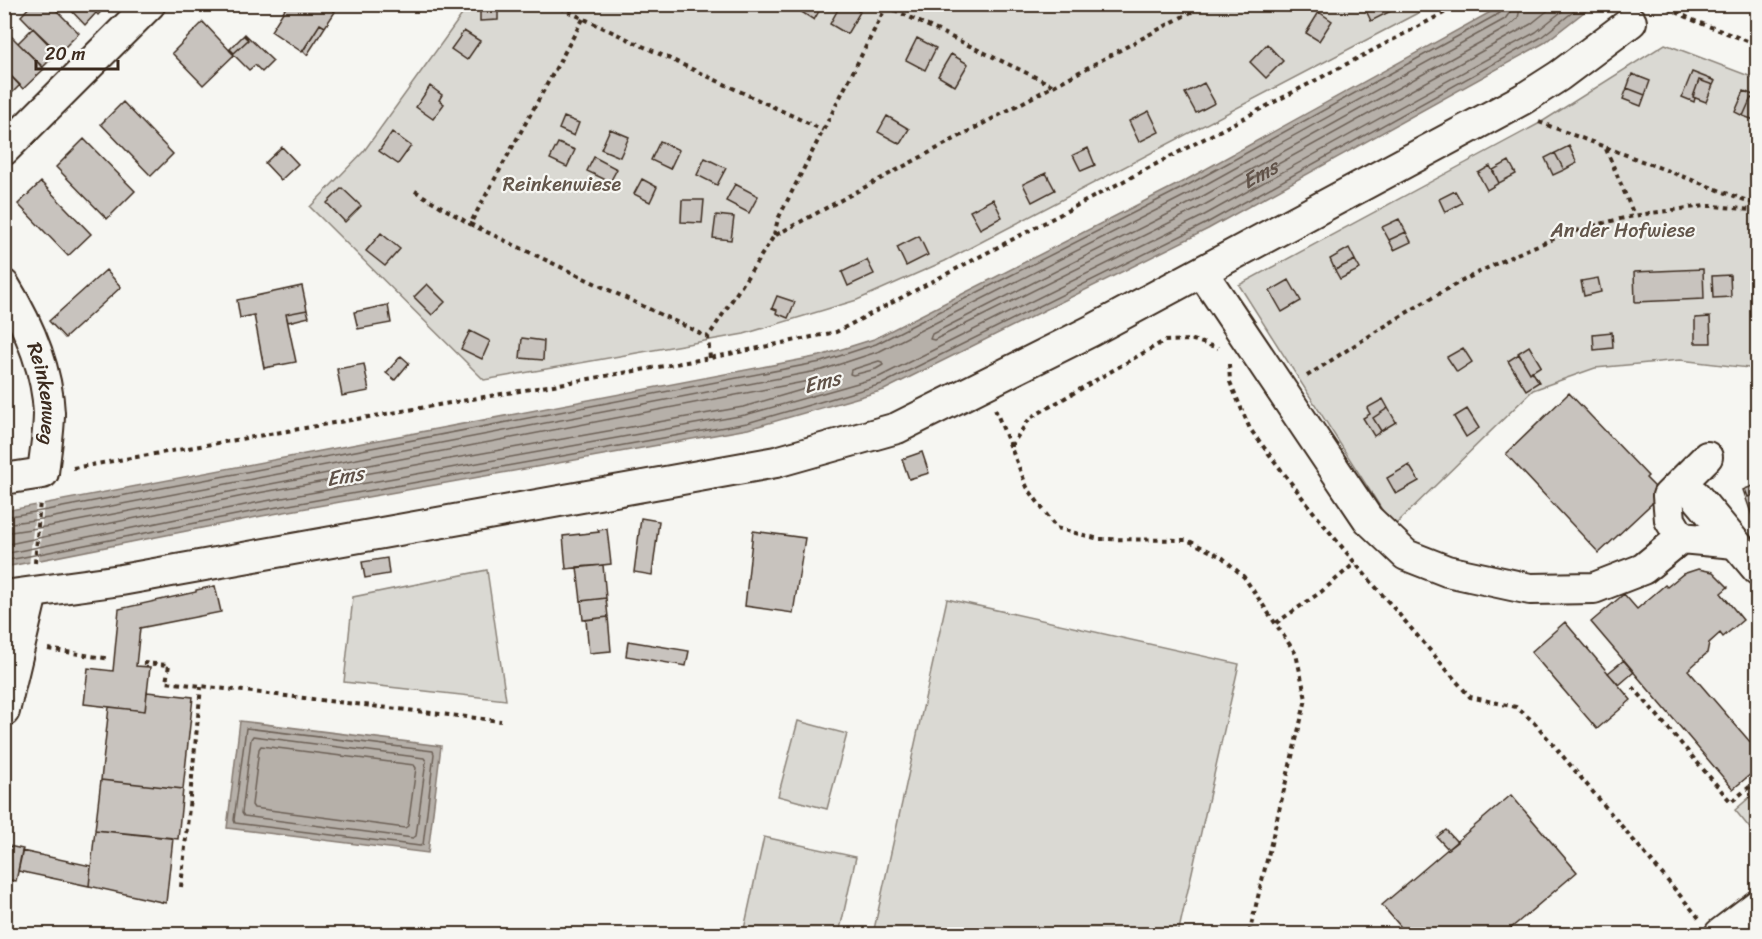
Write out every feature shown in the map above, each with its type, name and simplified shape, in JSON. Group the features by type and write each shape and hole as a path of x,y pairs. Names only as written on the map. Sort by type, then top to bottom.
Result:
{"street":[{"path":"4,150 150,4"},
{"path":"4,711 20,644 18,595 120,580 776,462 897,428 1202,272 1523,99 1560,76 1631,21"},
{"path":"1202,272 1233,339 1283,391 1368,519 1406,555 1447,571 1530,589 1594,588 1643,569 1681,538 1735,543"},
{"name":"Reinkenweg","path":"4,285 22,314 40,361 49,413 42,484"},
{"path":"1681,538 1670,520 1668,496 1707,457"},
{"path":"4,479 42,484"},
{"path":"1695,495 1758,570"},
{"path":"1713,930 1758,905"}],"path":[{"path":"552,4 823,130"},
{"path":"774,236 1206,4"},
{"path":"35,563 42,484 710,358 836,332 1461,4"},
{"path":"1660,4 1695,21 1758,45"},
{"path":"710,358 708,337 774,236 778,219 885,6 1053,86"},
{"path":"470,224 583,19"},
{"path":"1523,99 1540,123 1758,205"},
{"path":"1606,149 1634,214"},
{"path":"415,191 470,224 708,337"},
{"path":"1283,391 1428,299 1512,257 1577,230 1634,214 1710,206 1758,211"},
{"path":"1011,447 1030,418 1164,341 1233,339 1230,382 1250,429 1311,509 1470,697 1516,707 1534,722 1713,930"},
{"path":"985,384 1027,487 1056,528 1099,539 1187,540 1222,557 1244,577 1296,654 1306,699 1249,934"},
{"path":"1276,623 1321,592 1355,563"},
{"path":"20,644 110,659"},
{"path":"143,663 169,665 166,682 501,721"},
{"path":"182,887 201,687"},
{"path":"1633,687 1731,802 1758,780"}],"green space":[{"name":"Reinkenwiese","path":"469,5 1433,5 945,261 857,300 744,334 484,380 310,207 364,151"},
{"name":"An der Hofwiese","path":"1665,44 1757,79 1757,369 1680,360 1595,368 1533,390 1393,527 1239,285 1540,123"},
{"path":"487,570 506,700 344,682 353,597"},
{"path":"947,599 1239,664 1178,934 873,934"},
{"path":"798,721 847,734 827,809 778,796"},
{"path":"1757,791 1757,837 1735,810"},
{"path":"764,837 856,857 839,934 743,934"}],"water":[{"name":"Ems","path":"1503,5 1593,5 1544,43 1208,229 884,390 748,429 262,516 5,567 5,511 820,356 874,339 1186,180"},
{"path":"240,721 441,746 428,853 227,828"}],"pier":[{"path":"44,502 38,564 29,566 36,503"}],"building":[{"path":"32,4 50,4 79,33 58,54 21,16"},
{"path":"65,4 88,4 96,13 85,25"},
{"path":"88,4 108,4 98,15"},
{"path":"288,4 324,4 335,12 325,27 320,24 302,52 271,31"},
{"path":"480,4 498,4 498,20 480,21"},
{"path":"804,4 823,4 814,20 800,11"},
{"path":"841,4 847,4 860,12 847,34 830,24"},
{"path":"1363,4 1388,4 1391,11 1371,21"},
{"path":"1319,12 1332,21 1319,41 1306,33"},
{"path":"203,22 234,55 203,85 172,53"},
{"path":"320,24 325,27 307,55 303,51"},
{"path":"33,28 58,52 43,67 18,43"},
{"path":"6,31 44,69 23,89 4,69 4,33"},
{"path":"464,31 480,41 467,60 451,49"},
{"path":"245,34 248,40 234,53 230,49"},
{"path":"246,35 273,61 262,72 255,65 249,70 229,50 234,53 248,40 244,36"},
{"path":"917,38 936,48 925,70 906,60"},
{"path":"1267,44 1283,61 1266,78 1250,62"},
{"path":"951,54 968,64 955,86 938,76"},
{"path":"4,69 20,85 8,97 4,93"},
{"path":"1692,72 1715,81 1713,85 1699,80 1693,97 1694,102 1682,97"},
{"path":"1632,74 1650,81 1645,95 1627,88"},
{"path":"1699,80 1713,85 1706,102 1693,97"},
{"path":"1204,83 1215,103 1196,113 1185,93"},
{"path":"430,86 442,95 439,100 444,104 433,119 416,107"},
{"path":"1627,88 1645,95 1641,106 1623,99"},
{"path":"1744,91 1758,97 1756,100 1751,98 1743,116 1735,112"},
{"path":"1751,98 1758,101 1757,121 1743,116"},
{"path":"123,102 173,154 151,176 101,124"},
{"path":"1149,111 1159,132 1139,142 1129,121"},
{"path":"887,116 909,129 900,144 878,132"},
{"path":"564,117 579,123 574,136 559,129"},
{"path":"610,129 629,137 620,157 601,149"},
{"path":"392,132 411,146 398,164 379,151"},
{"path":"84,139 135,191 107,219 56,167"},
{"path":"660,141 679,150 670,169 651,160"},
{"path":"558,143 575,150 567,167 550,159"},
{"path":"1569,146 1577,163 1564,170 1555,153"},
{"path":"282,147 298,164 281,180 265,163"},
{"path":"1088,148 1095,165 1081,171 1073,155"},
{"path":"1555,153 1564,170 1553,175 1545,158"},
{"path":"594,157 617,169 610,182 587,171"},
{"path":"705,158 726,168 717,185 697,175"},
{"path":"1509,161 1516,174 1499,183 1493,170"},
{"path":"1490,166 1499,183 1487,190 1478,173"},
{"path":"1046,173 1055,190 1032,202 1023,184"},
{"path":"642,179 657,187 650,202 634,194"},
{"path":"41,182 91,234 68,256 18,204"},
{"path":"735,184 758,196 749,213 726,201"},
{"path":"342,188 361,206 345,222 327,203"},
{"path":"1455,191 1462,203 1445,212 1439,199"},
{"path":"993,199 1002,217 980,229 970,211"},
{"path":"682,200 704,200 702,223 681,222"},
{"path":"716,215 734,217 731,240 713,238"},
{"path":"1399,219 1406,232 1389,240 1382,227"},
{"path":"1406,232 1411,242 1394,250 1389,240"},
{"path":"381,233 400,249 385,266 366,251"},
{"path":"919,236 928,255 906,266 897,247"},
{"path":"1349,248 1355,260 1335,270 1330,259"},
{"path":"867,260 874,274 848,286 842,272"},
{"path":"1355,260 1360,269 1340,279 1335,270"},
{"path":"1703,269 1704,299 1635,302 1634,272"},
{"path":"106,270 121,287 65,338 49,321"},
{"path":"1730,275 1731,297 1713,298 1712,276"},
{"path":"1598,278 1601,292 1584,296 1581,281"},
{"path":"1289,280 1301,301 1282,312 1270,291"},
{"path":"427,284 445,302 432,315 414,297"},
{"path":"302,286 307,310 286,314 296,362 264,368 254,315 240,318 237,300"},
{"path":"777,296 795,302 788,318 776,313 777,310 772,308"},
{"path":"388,305 391,323 358,329 354,312"},
{"path":"307,310 309,317 288,322 286,314"},
{"path":"1710,317 1711,343 1695,343 1695,318"},
{"path":"470,331 490,341 482,359 461,349"},
{"path":"1612,332 1613,348 1594,350 1593,334"},
{"path":"522,338 544,341 543,360 520,358"},
{"path":"1529,346 1541,366 1530,373 1518,353"},
{"path":"1463,348 1472,362 1457,372 1447,357"},
{"path":"1519,354 1530,373 1532,371 1539,382 1526,390 1508,361"},
{"path":"401,356 409,363 395,380 386,373"},
{"path":"364,364 369,391 342,396 337,369"},
{"path":"1569,393 1648,476 1646,478 1662,494 1599,553 1506,454"},
{"path":"1383,399 1388,408 1373,418 1381,431 1374,436 1363,418 1370,414 1367,408"},
{"path":"1388,408 1396,422 1381,431 1373,418"},
{"path":"1467,409 1479,428 1466,437 1454,417"},
{"path":"922,452 929,473 909,479 902,459"},
{"path":"1409,465 1419,481 1396,494 1387,478"},
{"path":"1758,484 1758,493 1748,497 1745,489"},
{"path":"1745,489 1748,497 1758,493 1758,526 1756,527 1743,490"},
{"path":"641,518 659,521 652,575 634,572"},
{"path":"607,529 611,564 566,569 563,536"},
{"path":"753,531 805,538 793,613 745,606"},
{"path":"387,558 389,574 365,578 362,562"},
{"path":"603,565 606,598 581,601 577,567"},
{"path":"1698,569 1713,572 1728,587 1721,593 1743,620 1723,637 1720,633 1709,643 1707,653 1688,670 1758,751 1758,768 1733,789 1591,622 1624,594 1637,609 1665,585 1667,587 1683,574"},
{"path":"215,586 221,612 140,628 136,666 150,667 145,711 84,704 88,668 113,671 119,609"},
{"path":"606,598 608,617 583,620 581,601"},
{"path":"608,617 611,651 589,653 586,620"},
{"path":"1565,622 1631,700 1597,729 1531,652"},
{"path":"628,641 689,651 686,666 626,656"},
{"path":"1624,660 1634,672 1619,685 1608,673"},
{"path":"147,692 193,697 183,789 101,780 109,707 145,711"},
{"path":"101,780 183,789 178,839 95,830"},
{"path":"1511,795 1577,872 1504,934 1407,934 1382,905"},
{"path":"95,830 173,838 166,903 89,886"},
{"path":"1446,830 1457,842 1448,849 1437,837"},
{"path":"4,845 23,849 16,881 4,879"},
{"path":"22,851 91,866 89,886 18,871"}]}
